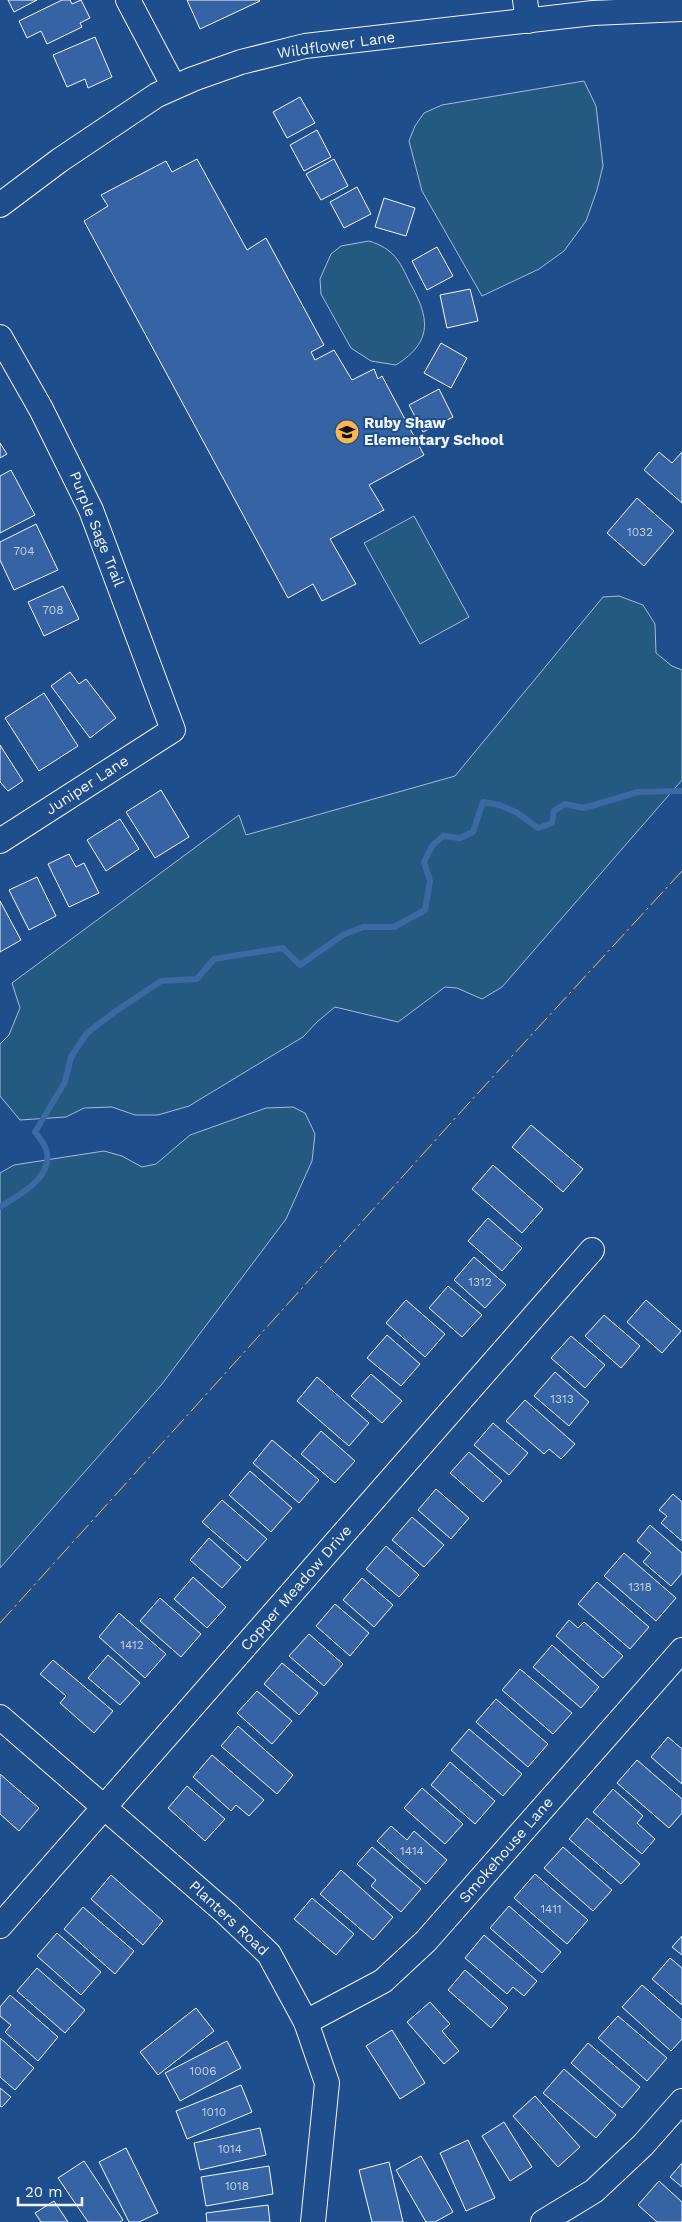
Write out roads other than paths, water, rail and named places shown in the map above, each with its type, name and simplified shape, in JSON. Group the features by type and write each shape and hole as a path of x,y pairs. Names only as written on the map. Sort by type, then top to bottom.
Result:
{"street":[{"path":"128,0 174,87"},
{"name":"Wildflower Lane","path":"0,205 60,160 128,114 174,87 241,62 305,46 527,11 593,13 682,9"},
{"name":"Purple Sage Trail","path":"0,338 42,409 92,510 174,730"},
{"name":"Juniper Lane","path":"0,841 174,730"},
{"name":"Copper Meadow Drive","path":"0,1926 592,1250"},
{"name":"Smokehouse Lane","path":"306,2022 383,1981 426,1941 682,1650"},
{"name":"Planters Road","path":"0,1716 226,1913 269,1954 306,2022 327,2082 313,2222"},
{"path":"543,2222 594,2191 644,2145 682,2101"}],"waterway":[{"path":"0,1207 34,1184 45,1168 47,1159 46,1149 35,1132 65,1082 71,1057 87,1033 161,981 197,979 214,959 283,948 300,965 343,935 363,927 394,927 425,910 430,881 424,862 432,846 443,836 460,838 473,832 483,802 499,805 516,812 538,828 552,823 554,811 565,804 584,808 638,792 682,791"}],"place":[{"name":"Ruby Shaw Elementary School","path":"347,432"}]}
